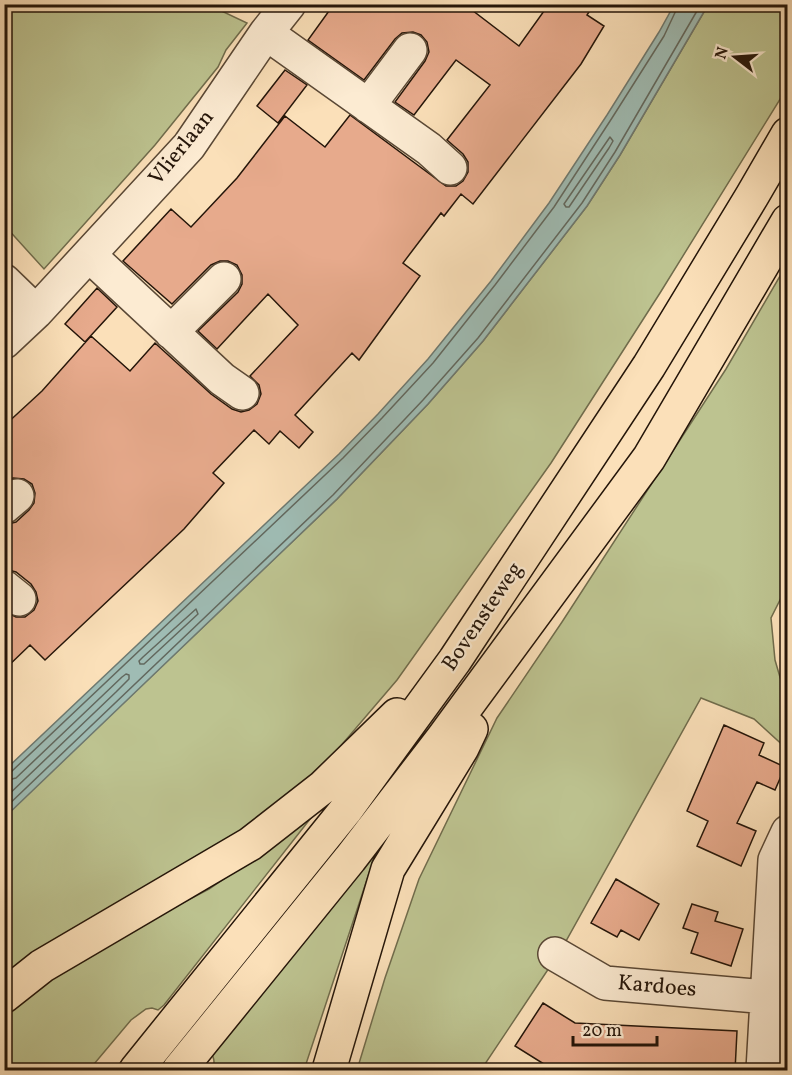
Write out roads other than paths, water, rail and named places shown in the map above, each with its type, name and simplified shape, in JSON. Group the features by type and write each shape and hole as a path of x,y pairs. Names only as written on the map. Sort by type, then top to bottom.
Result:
{"main road":[{"name":"Bovensteweg","path":"136,1071 345,811 455,660 649,366 753,196 788,134"},
{"name":"Bovensteweg","path":"179,1071 350,859 443,738 649,458 788,221"},
{"path":"329,1071 387,869 462,748 510,645"},
{"path":"4,996 42,966 250,844 323,788 455,660"}],"street":[{"name":"Vlierlaan","path":"4,342 36,312 189,146 266,33 289,4"},
{"path":"266,33 429,149 450,168"},
{"path":"368,106 410,50"},
{"path":"89,255 222,380 242,393"},
{"path":"171,332 224,279"},
{"path":"4,281 36,312"},
{"path":"763,1071 775,860 788,832"},
{"name":"Kardoes","path":"555,954 605,982 766,997"}],"water":[{"path":"674,5 708,5 620,155 587,206 483,341 428,404 337,499 5,817 5,770 339,454 428,359 491,281 549,203 607,115"}]}
